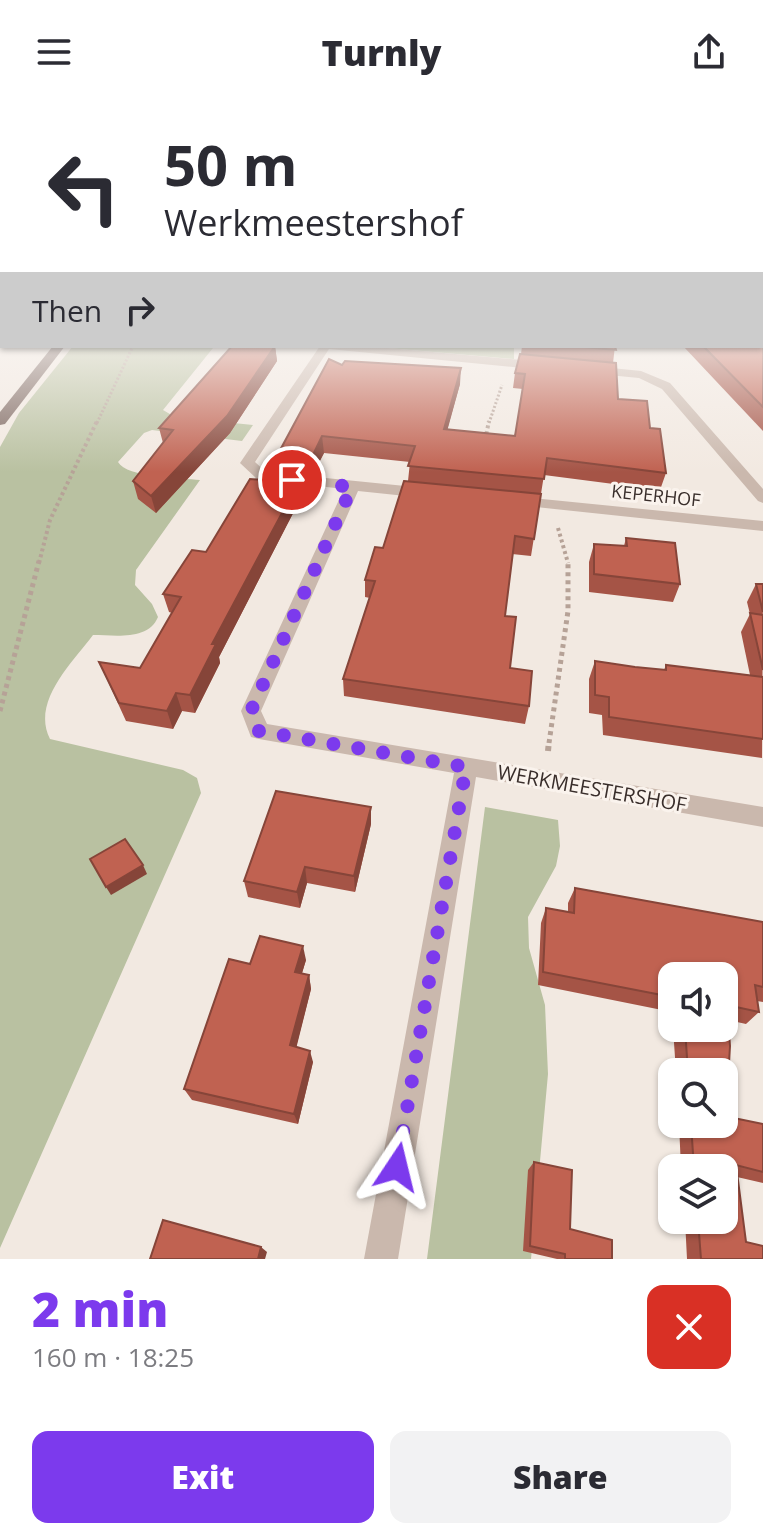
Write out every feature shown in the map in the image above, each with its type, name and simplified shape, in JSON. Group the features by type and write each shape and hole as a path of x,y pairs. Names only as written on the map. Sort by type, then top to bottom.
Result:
{"main road":[{"path":"0,421 44,365"}],"street":[{"path":"314,365 247,463 262,476 441,495"},
{"path":"532,365 564,368"},
{"path":"580,369 656,379 666,386 763,498"},
{"name":"WERKMEESTERSHOF","path":"352,487 251,711 259,731 763,817"},
{"name":"KEPERHOF","path":"501,500 763,526"},
{"path":"381,1259 466,767"}],"path":[{"path":"0,711 50,520 124,365"},
{"path":"483,449 492,406 502,386 503,365"},
{"path":"544,780 568,611 568,558 553,514 546,503"}],"green space":[{"path":"58,365 199,365 163,410 175,417 253,425 242,441 152,430 144,433 118,462 143,474 200,480 136,570 135,585 152,604 158,617 153,625 130,635 93,635 56,684 46,711 46,725 50,739 183,770 197,778 201,793 0,1248 0,447 19,413"},
{"path":"485,807 558,820 560,846 556,866 528,917 529,948 545,1005 548,1074 531,1259 427,1259"}],"building":[{"path":"215,365 262,365 227,416 151,496 133,481 173,430 159,428"},
{"path":"326,365 461,368 444,429 515,436 525,374 515,373 517,365 616,365 618,399 647,401 650,428 660,429 666,473 547,458 544,479 408,466 415,446 322,436 312,457 278,454"},
{"path":"722,365 763,365 763,407"},
{"path":"270,467 305,470 212,644 216,644 190,695 176,693 167,711 119,703 99,662 140,668 181,597 163,594 192,550 206,552 250,479 263,480"},
{"path":"404,481 541,494 534,539 515,536 505,616 516,617 510,668 532,671 529,706 343,679 375,581 365,580 375,547 383,548"},
{"path":"626,538 675,543 680,584 594,574 594,544 627,546"},
{"path":"756,584 763,584 763,612"},
{"path":"750,613 763,615 763,670"},
{"path":"595,661 666,670 666,665 763,677 763,739 609,717 609,697 595,695"},
{"path":"276,791 371,807 354,876 305,867 297,892 244,881"},
{"path":"125,839 143,865 106,887 90,859"},
{"path":"575,888 763,922 763,987 755,985 759,1012 738,1007 738,962 658,962 658,994 543,972 546,908 574,913"},
{"path":"260,936 303,946 295,972 309,975 290,1045 310,1051 294,1114 184,1089 229,959 250,964"},
{"path":"686,1042 730,1042 729,1058 687,1058"},
{"path":"738,1119 763,1124 763,1172 738,1166 738,1154 693,1154 692,1138 738,1138"},
{"path":"534,1162 572,1170 570,1229 612,1240 612,1259 565,1259 565,1254 530,1246"},
{"path":"738,1180 746,1242 763,1246 763,1259 701,1259 699,1234 738,1234"},
{"path":"163,1220 261,1247 258,1259 150,1259"}],"route":[{"path":"292,480 352,487 251,711 259,731 466,767 397,1167"}]}
